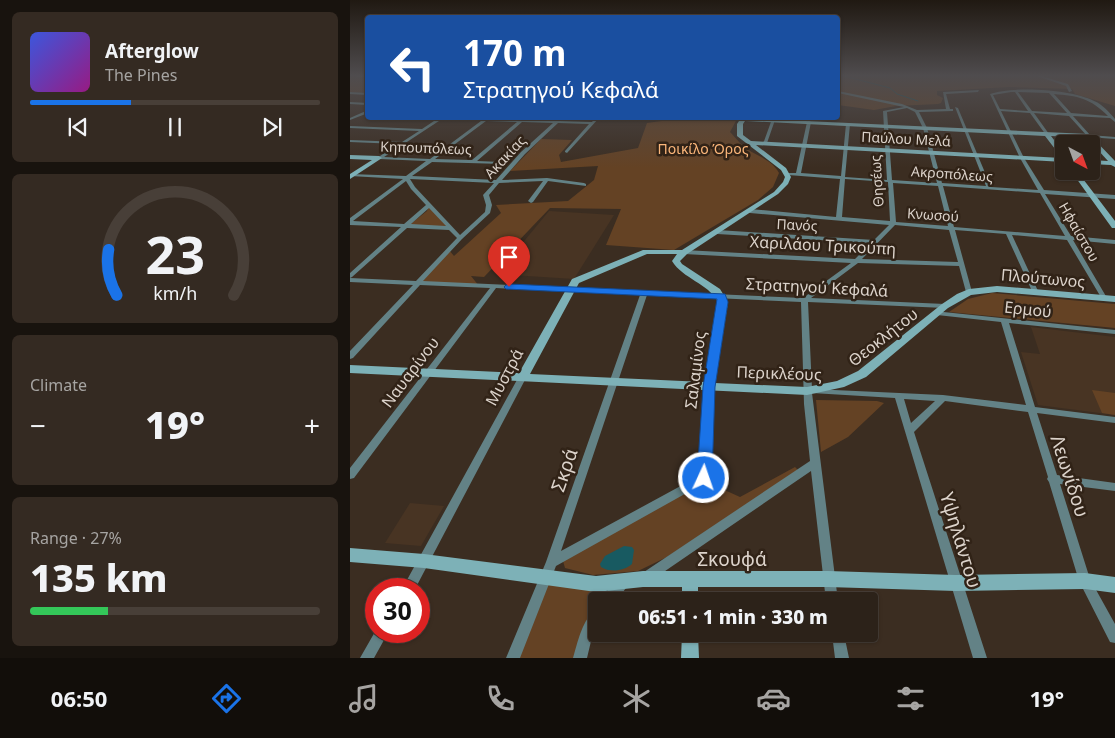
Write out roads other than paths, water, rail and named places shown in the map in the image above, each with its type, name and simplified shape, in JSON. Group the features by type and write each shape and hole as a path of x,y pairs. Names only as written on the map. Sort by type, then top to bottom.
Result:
{"street":[{"path":"911,107 918,113 925,128 969,292"},
{"name":"Θησέως","path":"804,300 857,261 893,224 886,110 911,107"},
{"name":"Ηφαίστου","path":"996,107 1022,158 1104,298"},
{"path":"1029,107 1055,146"},
{"path":"1063,107 1088,135"},
{"path":"1100,107 1115,121"},
{"path":"918,113 956,109 989,188"},
{"path":"998,110 1110,116"},
{"path":"350,120 365,112"},
{"path":"350,115 365,115"},
{"path":"351,176 439,120"},
{"path":"350,222 483,120"},
{"path":"473,162 522,120"},
{"path":"534,120 592,123"},
{"path":"567,152 595,120"},
{"path":"721,296 678,265 677,259 684,252 750,211 779,190 786,183 788,174 784,169 748,144 739,134 740,120"},
{"path":"765,143 773,120 1068,135"},
{"name":"Ακακίας","path":"460,238 488,212 489,205 486,195 523,153 557,122"},
{"path":"798,174 809,122"},
{"path":"839,219 848,124"},
{"path":"350,127 423,130"},
{"path":"1100,137 1115,138"},
{"path":"350,141 403,143"},
{"name":"Παύλου Μελά","path":"748,144 765,143 1055,159"},
{"path":"1100,148 1114,164"},
{"name":"Κηπουπόλεως","path":"350,157 502,163"},
{"path":"1100,163 1114,164"},
{"name":"Ακροπόλεως","path":"788,174 1115,197"},
{"path":"351,176 497,182 547,179 584,185"},
{"path":"350,356 460,238 429,206 407,178"},
{"path":"530,201 547,179"},
{"path":"1081,180 1115,226"},
{"path":"350,276 429,206"},
{"name":"Κνωσού","path":"750,211 1115,242"},
{"path":"350,222 449,228"},
{"name":"Πανός","path":"716,232 876,242"},
{"path":"1008,233 1036,291"},
{"name":"Μυστρά","path":"414,578 575,281 646,252 684,252"},
{"name":"Χαριλάου Τρικούπη","path":"684,252 857,261 961,264"},
{"path":"350,280 418,283"},
{"name":"Στρατηγού Κεφαλά","path":"418,283 804,300 941,310"},
{"name":"Ναυαρίνου","path":"350,475 494,286"},
{"name":"Πλούτωνος","path":"969,292 990,289 1036,291 1115,299"},
{"name":"Θεοκλήτου","path":"807,391 830,387 855,378 941,310 960,296 969,292"},
{"name":"Σκρά","path":"514,658 552,562 644,293"},
{"name":"Σαλαμίνος","path":"552,562 704,478 709,387 723,302 721,296"},
{"path":"804,300 807,391 830,592"},
{"name":"Ερμού","path":"941,310 1004,320 1115,332"},
{"name":"Λεωνίδου","path":"1004,320 1085,582 1115,637"},
{"name":"Περικλέους","path":"350,369 612,383 898,395 943,398 1115,420"},
{"name":"Υψηλάντου","path":"898,395 980,658"},
{"path":"909,432 943,398"},
{"path":"643,579 814,464"},
{"path":"1052,479 1115,487"},
{"name":"Σκουφά","path":"350,555 424,561 596,584 643,579 828,579 956,583 1085,582 1115,585"},
{"path":"690,579 690,592"},
{"path":"616,592 625,581"},
{"path":"580,658 588,631"},
{"path":"690,642 690,658"},
{"path":"839,642 842,658"},
{"path":"368,658 376,643"}],"water":[{"path":"624,546 632,547 634,550 632,564 617,570 601,567 600,564 605,556"}],"park label":[{"name":"Ποικίλο Όρος","path":"703,149"}]}
